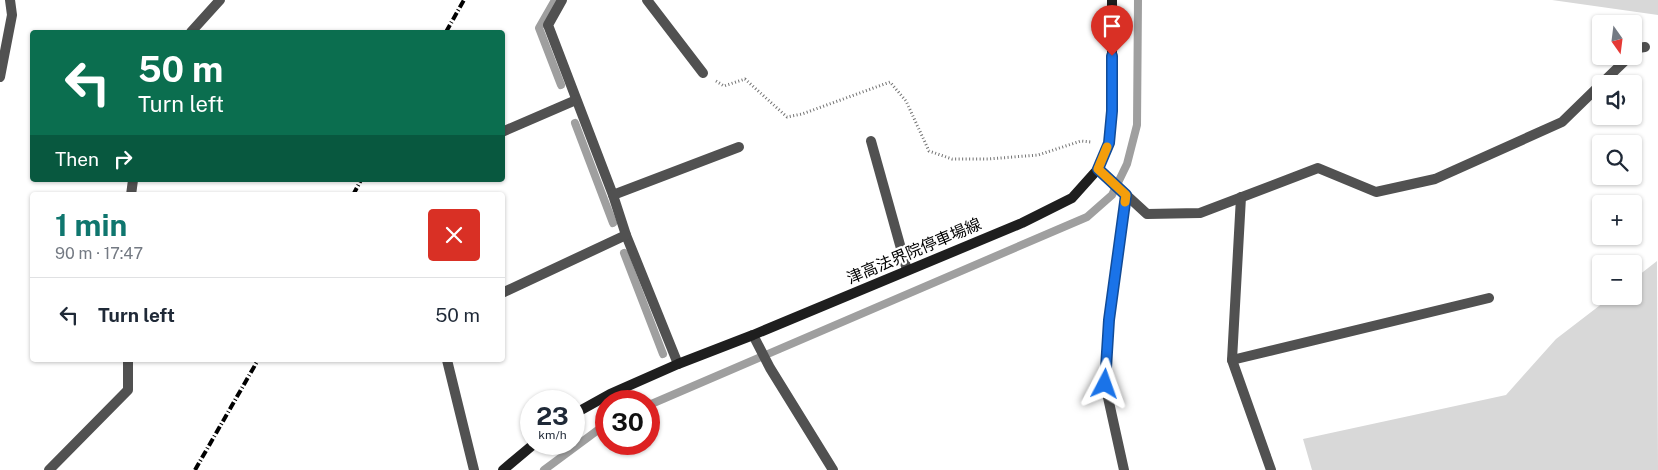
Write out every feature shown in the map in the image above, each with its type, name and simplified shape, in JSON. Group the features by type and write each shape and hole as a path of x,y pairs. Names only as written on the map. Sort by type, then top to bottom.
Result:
{"main road":[{"name":"津高法界院停車場線","path":"585,408 610,394 678,364 753,335 1022,223 1072,198 1098,169 1109,143 1112,111 1112,0"},
{"path":"503,470 521,455"}],"street":[{"path":"0,77 12,15 10,0"},
{"path":"193,30 220,0"},
{"path":"562,0 548,25 613,195 626,235 678,364"},
{"path":"647,0 703,73"},
{"path":"1610,75 1621,65"},
{"path":"1098,169 1147,214 1200,213 1318,168 1376,192 1435,179 1562,122 1592,93"},
{"path":"505,131 576,100"},
{"path":"871,141 907,270"},
{"path":"613,195 739,147"},
{"path":"1124,470 1105,384 1109,320 1125,193"},
{"path":"1241,197 1232,360 1271,470"},
{"path":"505,293 626,235"},
{"path":"1232,360 1489,298"},
{"path":"753,335 767,362 833,470"},
{"path":"49,470 128,390 128,362"},
{"path":"447,362 474,470"}],"path":[{"path":"703,73 724,86 745,79 788,117 802,114 890,82 906,101 929,151 952,159 988,159 1038,155 1081,141 1109,143"}],"shaded area":[{"path":"1552,0 1658,0 1658,15"},
{"path":"1657,261 1658,470 1312,470 1303,439 1506,395 1556,339 1600,305 1642,305 1642,273"}],"waterway":[{"path":"555,0 539,28 561,85"},
{"path":"660,400 1087,217 1112,195 1127,164 1137,125 1138,0"},
{"path":"575,123 613,223"},
{"path":"624,253 663,354"},
{"path":"544,470 595,432"}],"railway":[{"path":"447,30 464,0"},
{"path":"355,192 360,182"},
{"path":"195,470 257,362"}],"slow traffic":[{"path":"1107,147 1098,169 1126,195 1125,202"}],"route":[{"path":"1105,384 1109,320 1126,195 1098,169 1109,143 1112,111 1112,56"}]}
